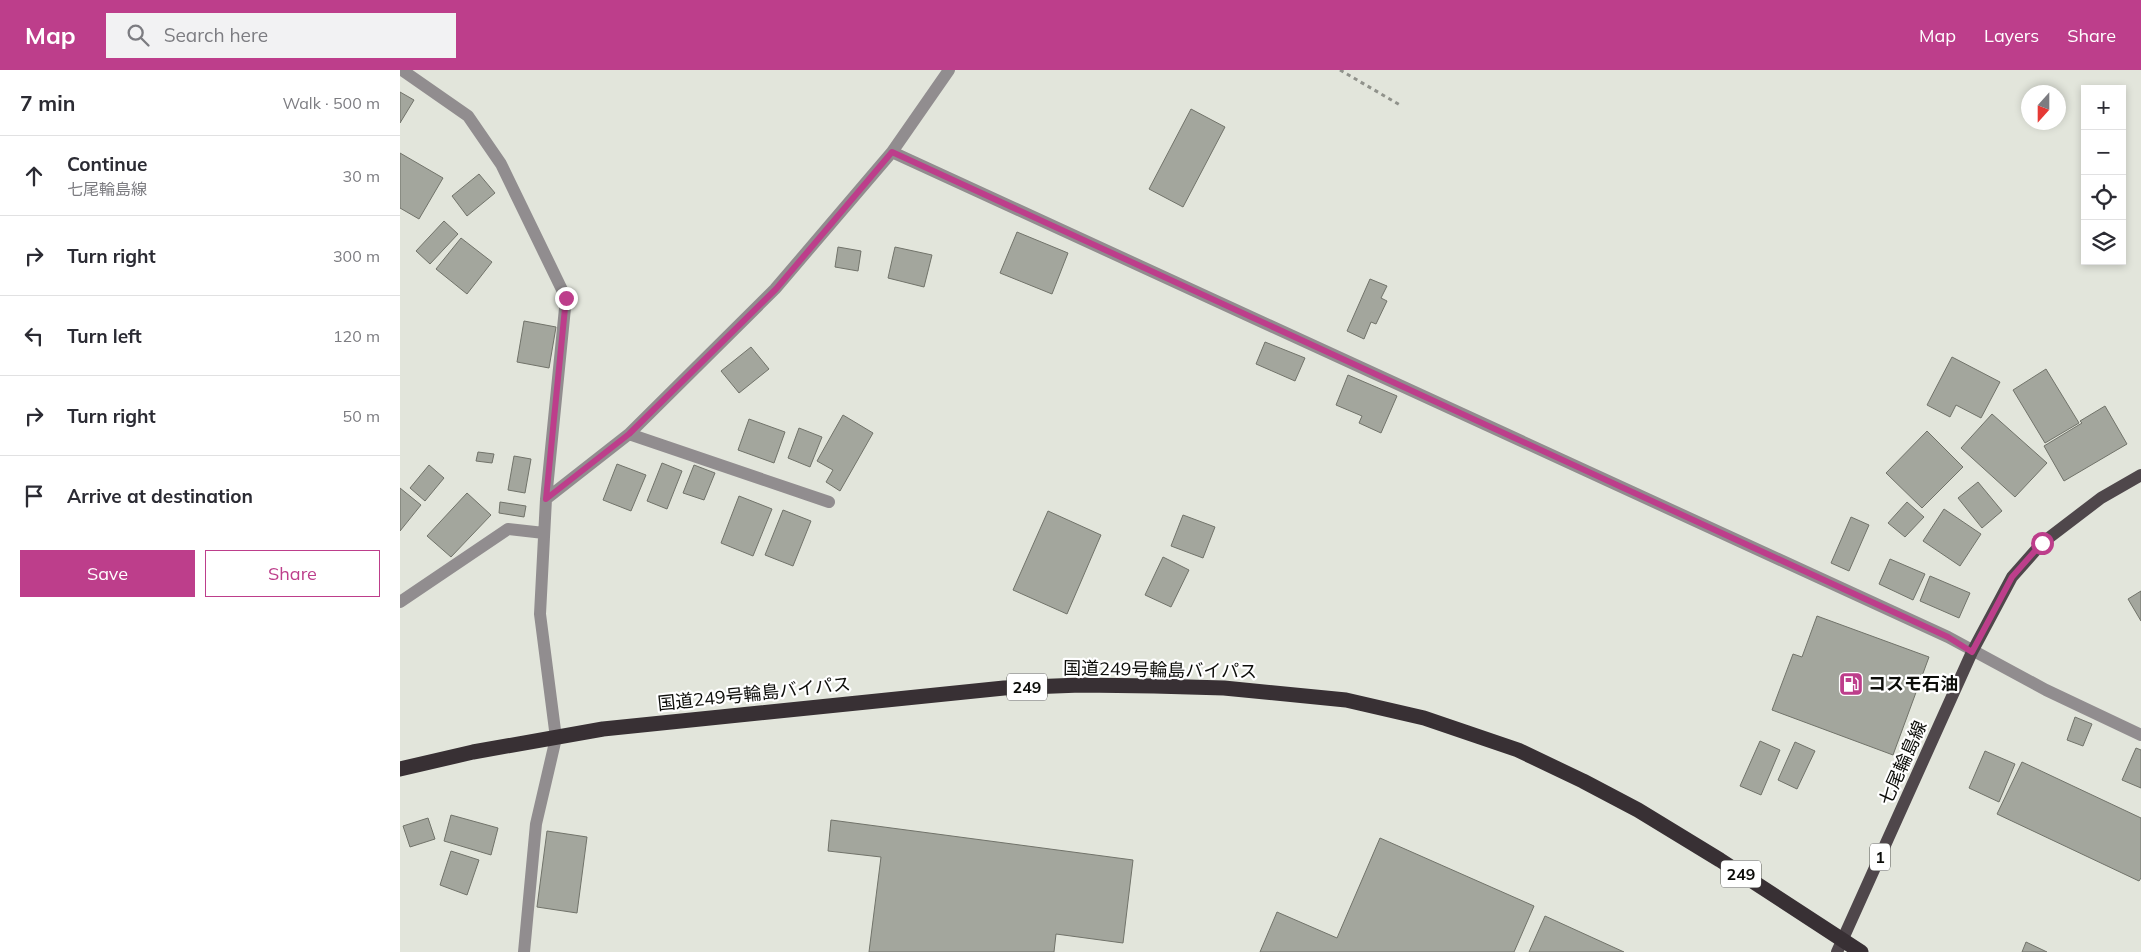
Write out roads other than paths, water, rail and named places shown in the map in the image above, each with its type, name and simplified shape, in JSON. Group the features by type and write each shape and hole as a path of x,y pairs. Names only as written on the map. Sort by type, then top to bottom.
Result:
{"highway":[{"name":"国道249号輪島バイパス","path":"400,770 473,752 603,729 1004,688 1080,685 1224,688 1346,700 1424,718 1518,750 1583,781 1638,810 1696,845 1840,946 1861,952"}],"main road":[{"name":"七尾輪島線","path":"1840,946 1972,652 2012,577 2042,543 2101,498 2141,475"}],"street":[{"path":"402,70 468,116 501,164 566,298 546,499 540,614 556,738 536,824 524,952"},
{"path":"546,499 629,434 776,289 892,152 949,70"},
{"path":"892,152 1939,633 2046,690 2141,735"},
{"path":"629,434 829,502"},
{"path":"400,602 508,529 544,533"}],"place":[{"name":"コスモ石油","path":"1851,684"}]}
